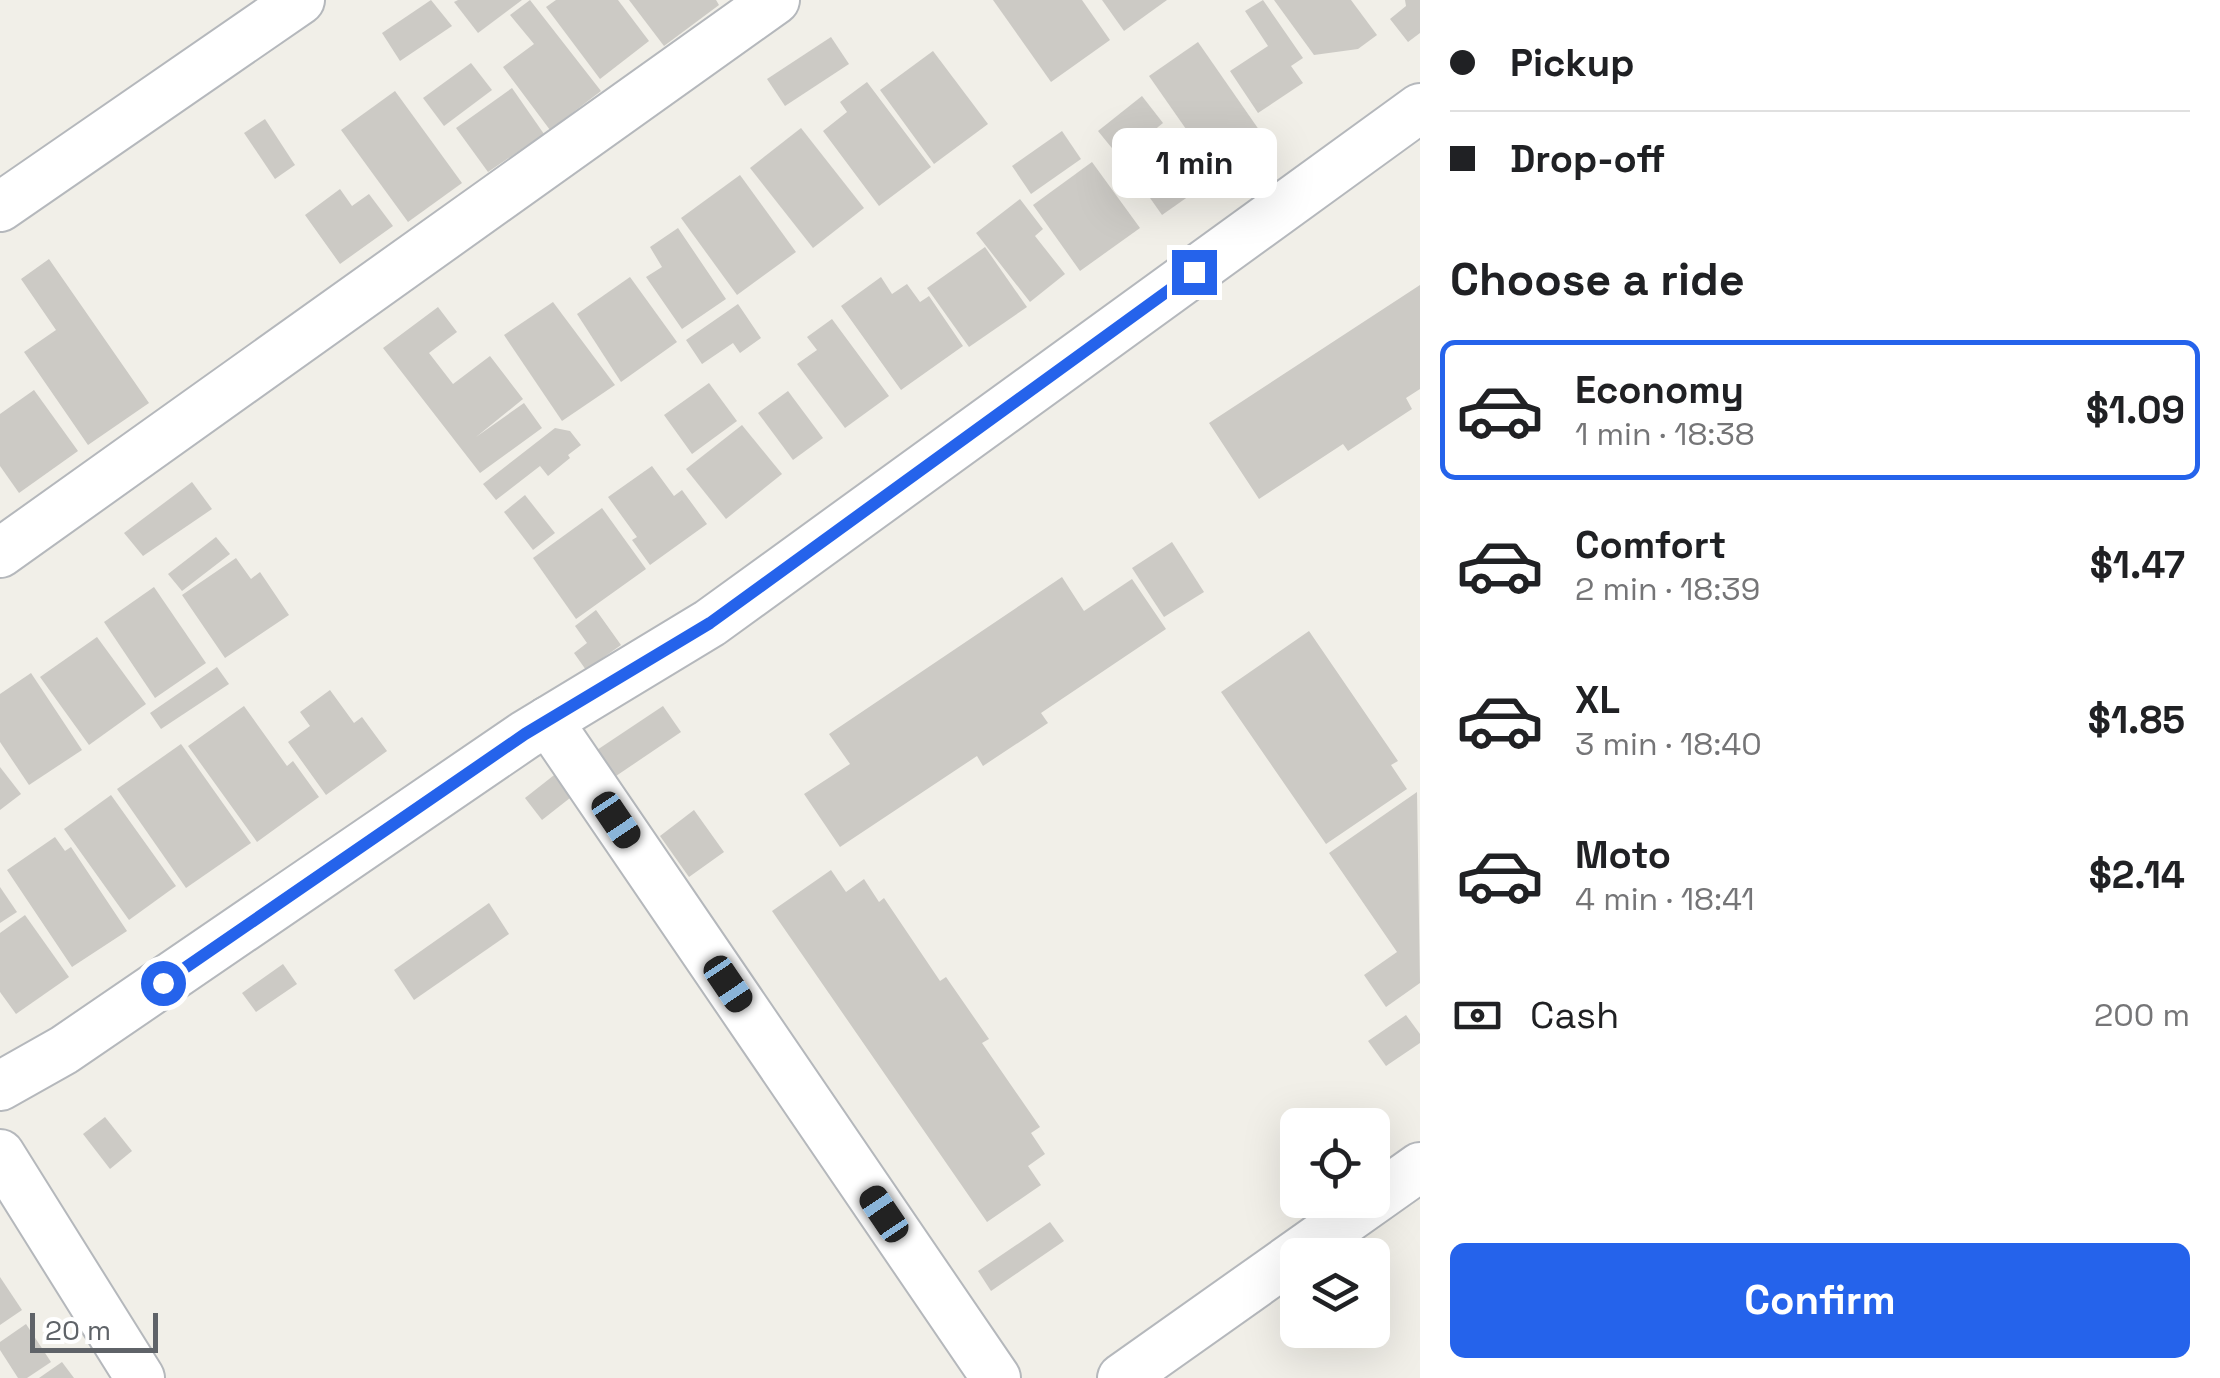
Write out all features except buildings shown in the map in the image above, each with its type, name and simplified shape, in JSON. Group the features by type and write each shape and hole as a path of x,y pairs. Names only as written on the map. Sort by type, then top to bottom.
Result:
{"street":[{"path":"0,207 300,0"},
{"path":"0,553 775,0"},
{"path":"0,1086 64,1050 548,721 710,623 1420,108"},
{"path":"548,721 996,1378"},
{"path":"0,1154 140,1378"},
{"path":"1122,1378 1420,1167"}],"route":[{"path":"163,983 525,734 710,623 1194,272"}]}
